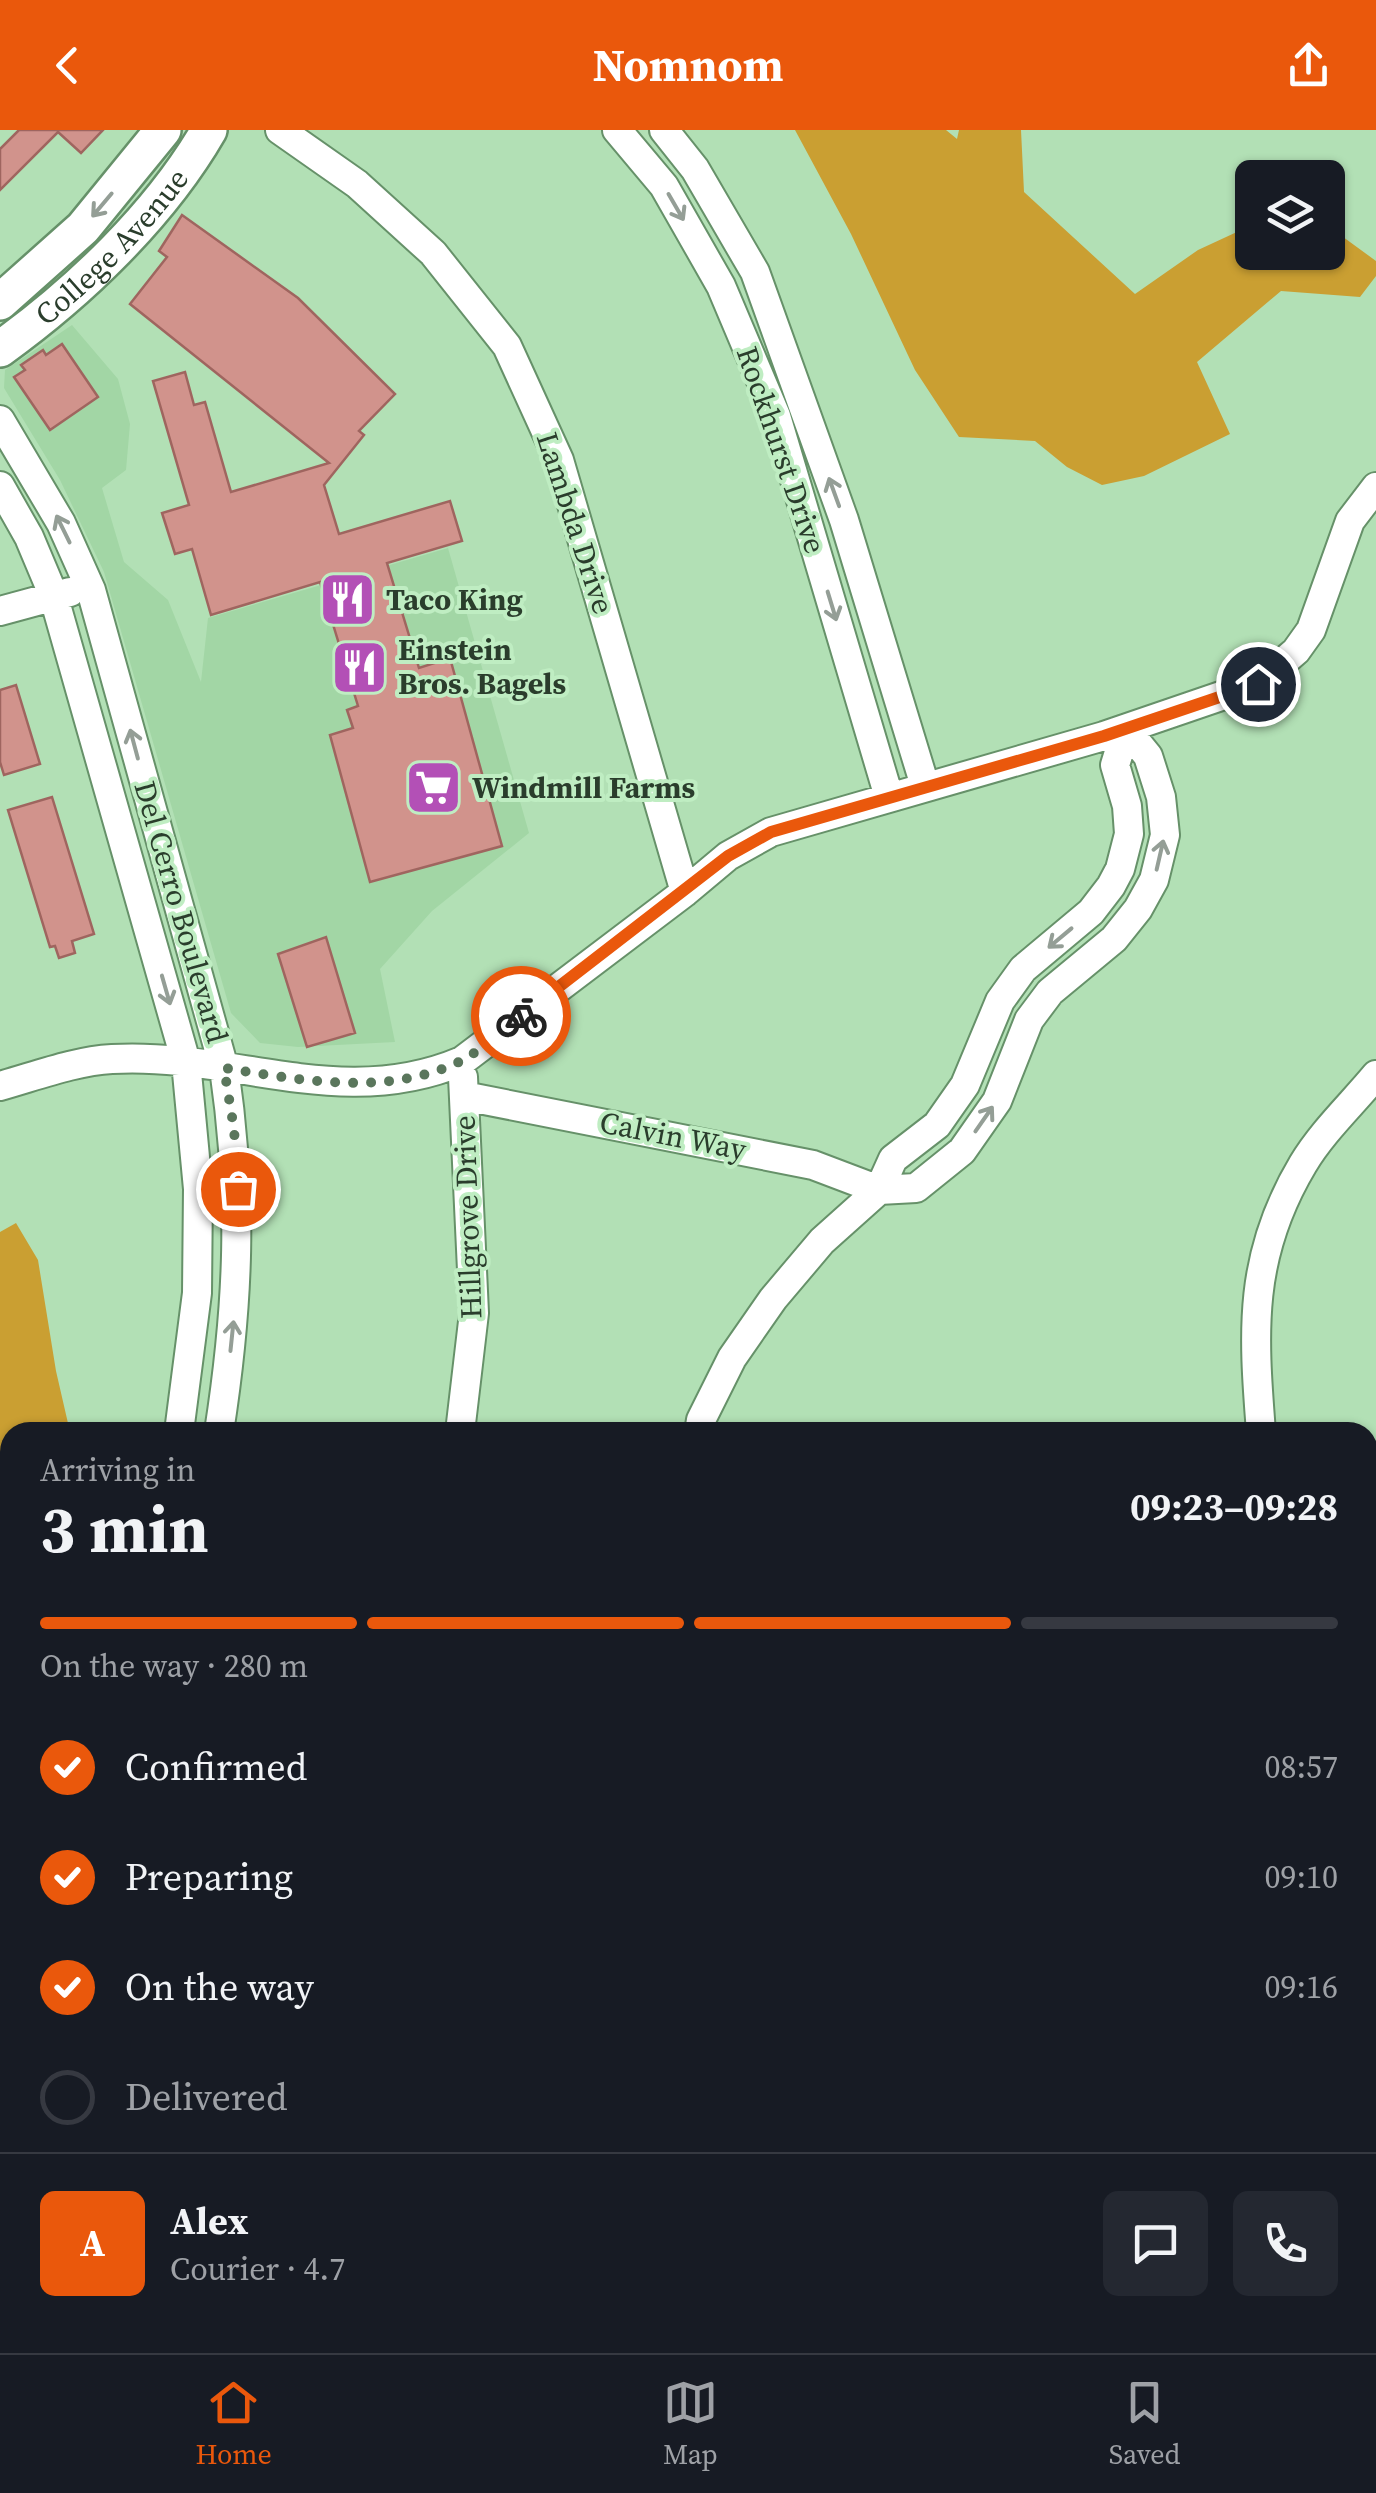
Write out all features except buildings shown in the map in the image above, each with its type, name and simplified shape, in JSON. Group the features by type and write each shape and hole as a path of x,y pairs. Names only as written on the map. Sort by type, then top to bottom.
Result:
{"main road":[{"name":"College Avenue","path":"0,302 83,228 163,130"},
{"name":"College Avenue","path":"0,348 63,300 106,258 188,166 209,130"}],"street":[{"name":"Lambda Drive","path":"280,130 358,184 433,253 507,346 560,460 686,892"},
{"name":"Rockhurst Drive","path":"617,130 664,186 721,286 776,416 888,797"},
{"name":"Rockhurst Drive","path":"664,130 695,169 755,272 844,520 925,786"},
{"name":"Del Cerro Boulevard","path":"0,420 61,522 91,590 224,1068 234,1129 238,1244 232,1342 220,1422"},
{"name":"Del Cerro Boulevard","path":"0,486 29,537 53,594 186,1062 198,1189 197,1293 180,1422"},
{"path":"0,1086 109,1059 186,1062 321,1082 388,1082 436,1072 462,1060 686,892 728,856 771,832 1126,729 1258,684 1296,651 1311,630 1350,521 1376,487"},
{"path":"0,611 53,594 91,590"},
{"path":"701,1422 732,1358 822,1241 880,1190 916,1188 962,1151 997,1101 1029,1020 1050,992 1114,939 1138,909 1154,880 1164,836 1161,798 1148,756 1126,729"},
{"name":"Hillgrove Drive","path":"461,1422 474,1313 462,1060"},
{"path":"1260,1422 1254,1340 1259,1278 1272,1226 1304,1162 1376,1075"},
{"name":"Calvin Way","path":"464,1096 813,1165 880,1190"}],"shaded area":[{"path":"795,130 946,130 957,139 959,130 1021,130 1024,192 1135,294 1198,250 1235,233 1235,270 1345,270 1345,238 1376,261 1376,276 1360,297 1281,291 1197,362 1230,434 1144,476 1102,485 1067,467 1035,441 959,437 915,370 851,234"},
{"path":"72,325 118,379 130,424 126,470 102,488 124,562 168,600 201,682 208,618 448,548 529,833 432,911 380,969 395,1042 298,1047 260,1043 231,1013 104,572 60,480 4,388 5,370"},
{"path":"16,1223 38,1260 68,1422 0,1422 0,1232"}],"way so far":[{"path":"238,1189 224,1068 321,1082 388,1082 436,1072 462,1060 521,1016"}],"place":[{"name":"Taco King","path":"347,600"},
{"name":"Einstein Bros. Bagels","path":"359,667"},
{"name":"Windmill Farms","path":"433,788"}],"route":[{"path":"521,1016 728,856 771,832 1104,736 1258,684"}]}
